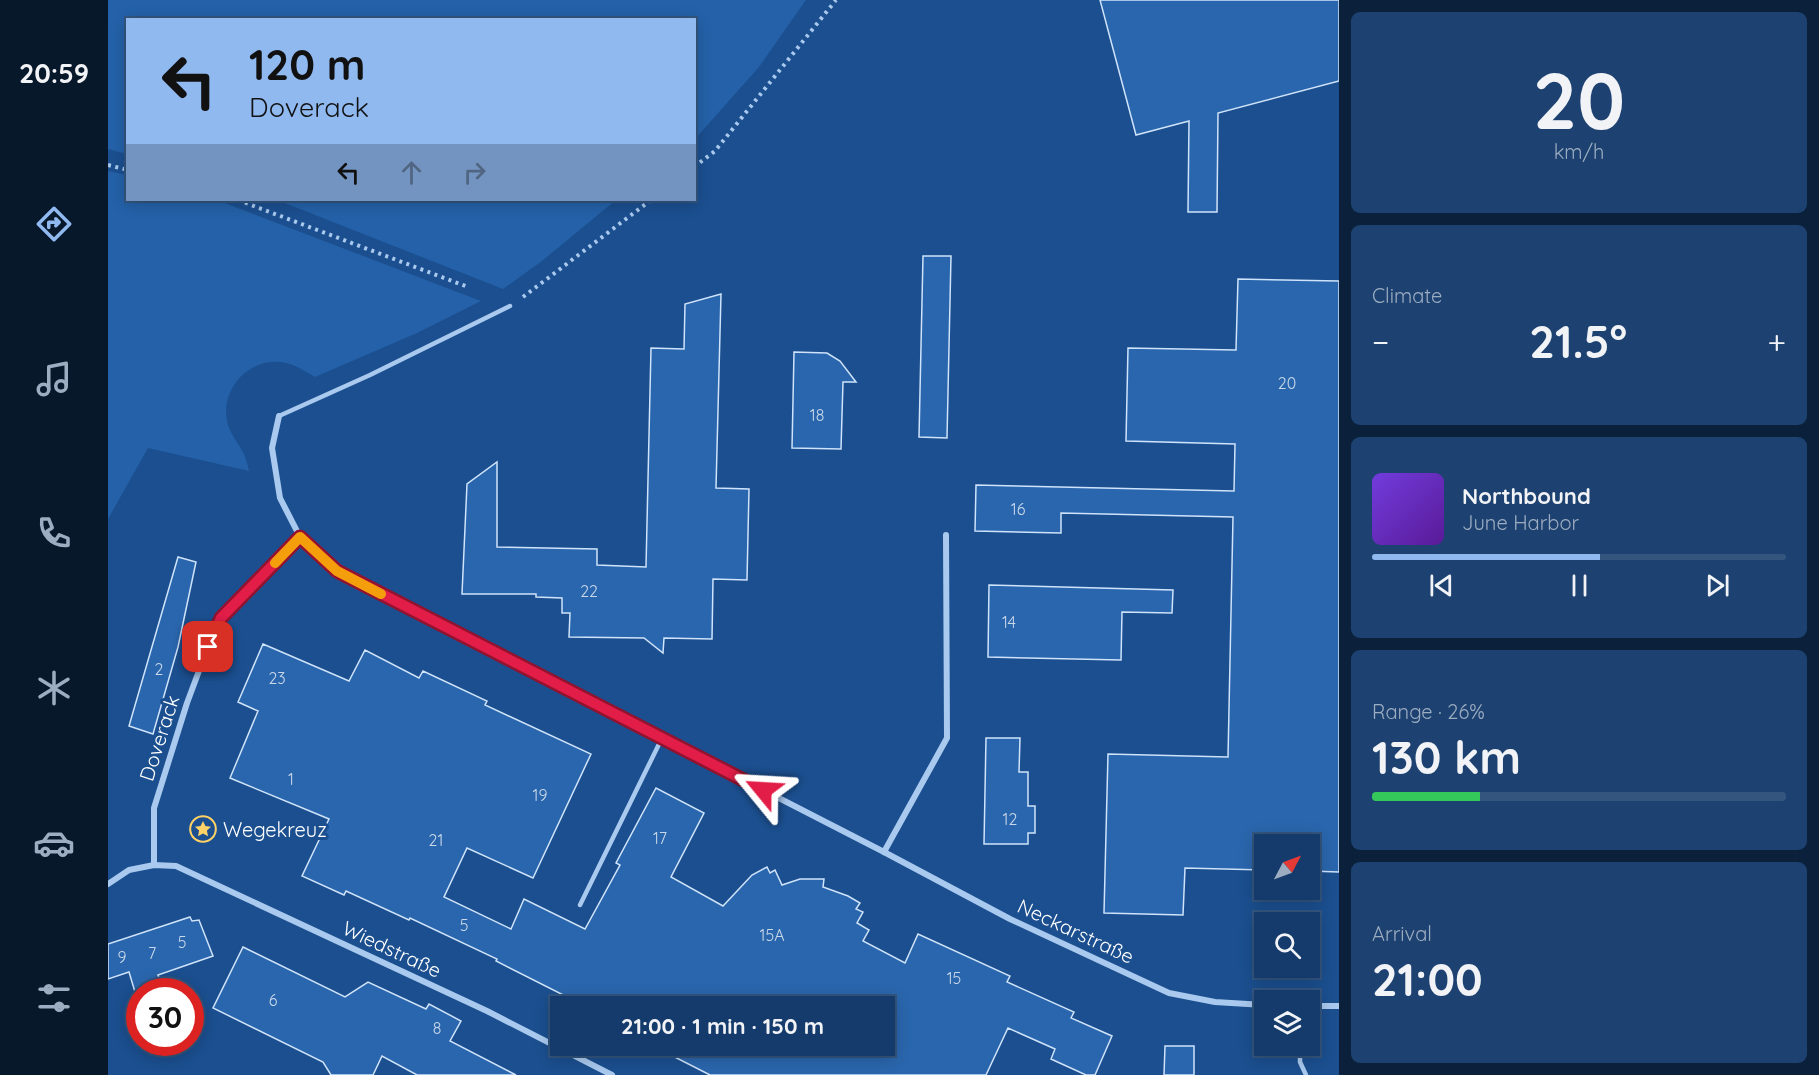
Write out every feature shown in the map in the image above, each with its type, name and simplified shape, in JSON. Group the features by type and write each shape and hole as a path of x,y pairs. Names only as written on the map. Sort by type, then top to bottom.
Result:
{"street":[{"name":"Neckarstraße","path":"279,416 272,448 280,498 300,537 337,571 1010,919 1169,993 1215,1002 1254,1004"},
{"path":"884,852 947,738 946,535"},
{"name":"Doverack","path":"154,865 154,808 187,703 215,628 221,618 300,537"},
{"path":"108,884 129,870 154,865"},
{"name":"Wiedstraße","path":"154,865 176,866 187,871 487,1011 612,1075"},
{"path":"1320,1006 1339,1006"}],"lane":[{"path":"279,416 370,375 510,306"},
{"path":"580,905 662,738"},
{"path":"1300,1056 1300,1062 1306,1075"}],"path":[{"path":"696,165 715,151 836,0"},
{"path":"108,165 126,170"},
{"path":"241,201 468,287"},
{"path":"510,306 650,201"}],"shaded area":[{"path":"108,0 806,0 759,67 696,138 696,18 126,18 126,154 108,149"},
{"path":"108,171 126,175 126,201 220,201 481,301 417,333 315,377 286,363 260,364 249,370 232,388 226,412 229,429 244,454 249,471 148,448 108,519"},
{"path":"280,201 615,201 542,261 503,289"}],"building":[{"path":"1100,0 1339,0 1339,81 1218,113 1217,212 1188,212 1189,121 1136,135"},
{"path":"923,256 951,256 947,438 919,437"},
{"path":"1238,279 1339,281 1339,872 1320,871 1320,834 1254,834 1254,870 1185,868 1183,915 1104,913 1108,754 1228,757 1233,517 1061,513 1061,533 975,531 976,485 1234,491 1235,444 1126,441 1128,348 1236,350"},
{"path":"721,294 716,488 749,489 747,580 713,579 712,639 664,638 663,653 644,638 569,637 570,613 562,613 562,598 536,597 536,594 462,594 467,484 497,462 497,547 597,549 597,565 646,567 651,348 684,349 685,304"},
{"path":"794,352 827,353 840,361 856,382 843,382 841,449 792,448"},
{"path":"178,557 196,562 178,647 153,734 129,726"},
{"path":"989,585 1173,590 1172,613 1122,612 1121,660 988,657"},
{"path":"263,644 349,681 365,650 419,678 423,671 487,701 485,705 591,754 533,878 467,848 444,897 511,929 524,899 585,929 620,865 616,863 656,788 704,813 671,877 723,906 752,875 767,867 770,873 775,870 782,885 800,879 824,879 823,887 860,903 856,909 863,912 857,923 869,930 863,941 905,963 918,934 1010,976 1007,982 1074,1012 1071,1018 1112,1036 1095,1075 1086,1075 1051,1059 1055,1049 1008,1028 986,1075 710,1075 673,1056 895,1056 895,996 565,996 496,961 497,959 410,918 409,920 346,891 344,895 302,876 329,819 230,778 258,711 238,702"},
{"path":"986,738 1020,738 1019,772 1028,772 1028,806 1035,806 1035,833 1028,833 1028,844 984,844"},
{"path":"190,917 192,921 199,920 213,956 158,975 159,978 131,978 129,972 108,979 108,944"},
{"path":"243,947 345,997 368,982 426,1009 429,1004 461,1021 450,1041 516,1075 417,1075 382,1056 373,1075 331,1075 323,1062 213,1008"},
{"path":"1165,1046 1194,1046 1194,1075 1164,1075"}],"slow traffic":[{"path":"275,563 300,537 337,571 381,594"}],"place":[{"name":"Wegekreuz","path":"203,829"}],"route":[{"path":"208,647 221,618 300,537 337,571 763,790"}]}
